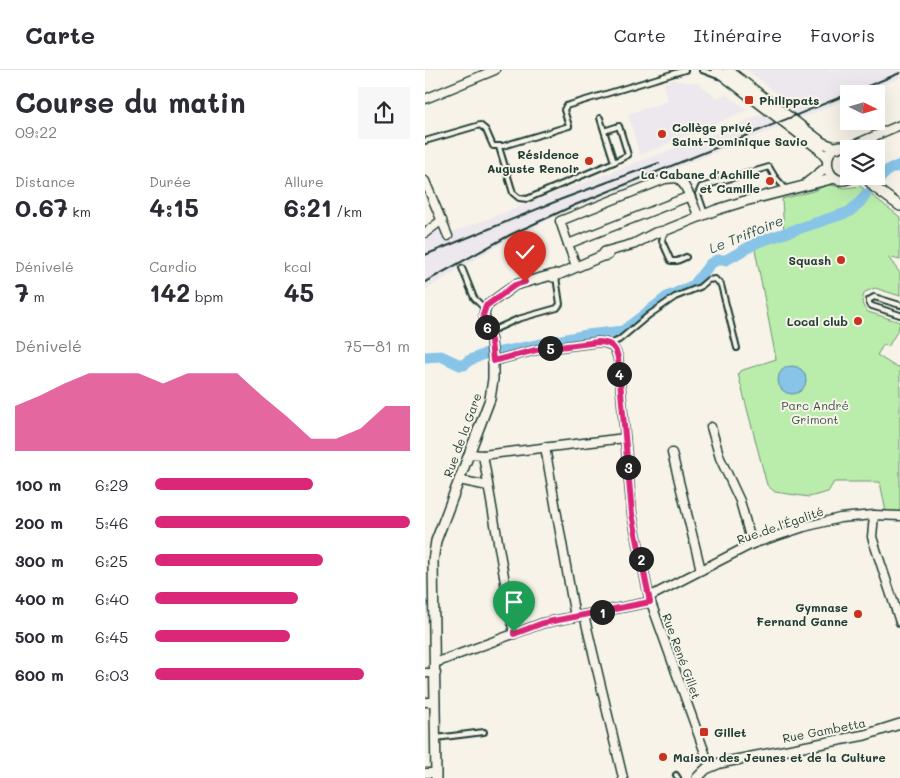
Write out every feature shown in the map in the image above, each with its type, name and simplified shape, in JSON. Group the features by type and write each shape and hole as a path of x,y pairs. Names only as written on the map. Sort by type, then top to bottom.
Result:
{"street":[{"path":"425,99 495,70"},
{"path":"716,70 819,149 835,178"},
{"path":"727,70 823,143 837,148"},
{"path":"867,140 900,125"},
{"path":"873,140 876,136"},
{"path":"798,188 811,181 827,163 832,150 837,148"},
{"path":"575,266 560,220 673,177 681,180 702,216"},
{"path":"485,309 489,302 513,293 519,288 546,280 556,274 602,256 605,252 634,244 655,233 745,201 835,178 840,180"},
{"path":"425,181 449,236"},
{"path":"870,185 900,206"},
{"path":"568,244 690,196"},
{"path":"425,232 442,220"},
{"name":"Rue de la Gare","path":"436,776 435,668 429,576 434,547 490,399 493,379 493,349 483,315 485,309"},
{"path":"493,361 536,350 598,342 610,344"},
{"name":"Rue René Gillet","path":"610,344 618,358 632,514 649,600 710,767"},
{"path":"711,426 720,458 740,501 752,544"},
{"path":"469,454 483,455 625,438"},
{"path":"545,447 575,617"},
{"path":"671,453 701,570"},
{"path":"483,455 514,634"},
{"path":"459,480 488,486"},
{"path":"874,515 872,536 900,622"},
{"name":"Rue de l'Égalité","path":"435,668 543,623 649,600 701,570 752,544 840,518 874,515 900,516"},
{"path":"584,615 623,778"},
{"path":"425,673 435,668"},
{"path":"425,702 435,702"},
{"name":"Rue Gambetta","path":"697,778 710,767 720,764 865,735 900,724"},
{"path":"425,773 436,776"}],"lane":[{"path":"425,141 480,125 486,130 493,146 499,147 569,126 565,108 685,70"},
{"path":"702,70 732,83"},
{"path":"600,118 614,162"},
{"path":"499,147 513,193 519,198 527,199 627,155 619,126 604,131"},
{"path":"702,216 698,194 701,187 769,167 781,184 788,190"},
{"path":"664,231 662,240 671,261 677,261 686,257"},
{"path":"462,268 474,298 485,309"},
{"path":"489,332 518,319 557,308 560,304 556,274"},
{"path":"610,344 619,340 649,315 675,297 700,287 708,280 715,279 721,285 737,348"},
{"path":"900,305 874,297 869,300 869,304 872,306 900,315"},
{"path":"436,738 484,732"}],"shaded area":[{"path":"747,70 900,70 900,78 883,85 840,85 840,103 562,213 492,249 425,290 425,237 435,229 445,235 736,125 789,103"},
{"name":"Collège privé Saint-Dominique Savio","path":"673,80 698,83 717,98 726,94 748,110 640,155 628,114 668,101 663,83"}],"green space":[{"name":"Parc André Grimont","path":"826,184 845,188 860,186 900,217 900,260 888,257 900,273 900,296 875,288 865,292 862,300 868,312 900,322 898,330 888,347 884,344 877,355 894,366 900,367 900,513 886,512 880,482 834,482 828,492 809,497 775,492 767,485 738,374 740,371 776,359 754,244 784,234 782,199 817,190"}],"water":[{"path":"792,366 802,370 806,380 802,390 792,394 782,390 778,380 782,370"}],"waterway":[{"name":"Le Triffoire","path":"885,173 900,165"},
{"name":"Le Triffoire","path":"501,352 587,335 623,331 667,297 694,285 710,264 717,260 726,260 758,242 849,212 866,194"},
{"name":"Le Triffoire","path":"425,357 441,356 464,365 468,361 487,353"}],"railway":[{"path":"425,282 510,235 575,205 900,73"},
{"path":"425,255 562,199 659,163"}],"place":[{"name":"Philippats","path":"749,100"},
{"name":"Collège privé Saint-Dominique Savio","path":"662,134"},
{"name":"Résidence Auguste Renoir","path":"589,161"},
{"name":"La Cabane d'Achille et Camille","path":"770,181"},
{"name":"Squash","path":"841,260"},
{"name":"Local club","path":"858,321"},
{"name":"Gymnase Fernand Ganne","path":"858,614"},
{"name":"Gillet","path":"704,732"},
{"name":"Maison des Jeunes et de la Culture","path":"663,757"}],"route":[{"path":"514,632 514,634 543,623 650,602 632,514 618,358 615,350 608,343 598,342 536,350 493,361 493,349 483,315 486,306 515,285 525,282"}]}
